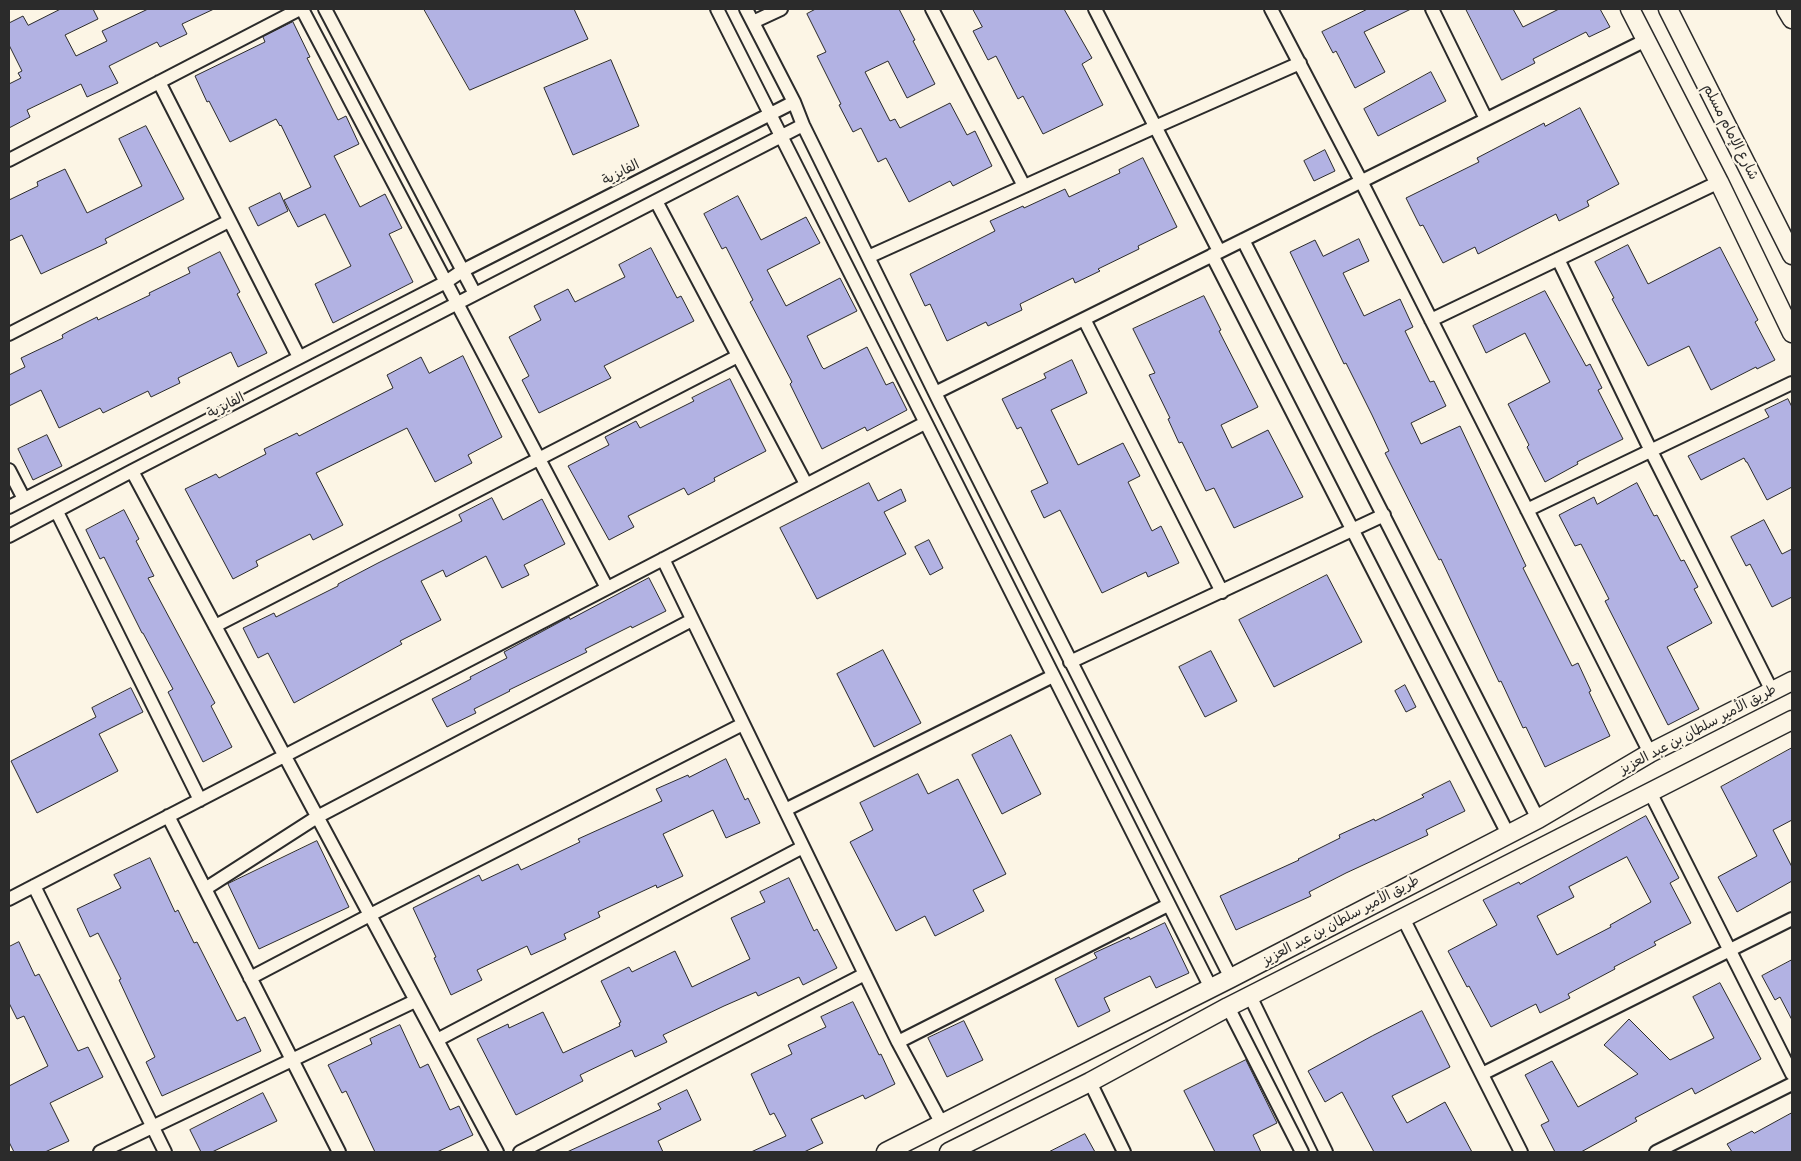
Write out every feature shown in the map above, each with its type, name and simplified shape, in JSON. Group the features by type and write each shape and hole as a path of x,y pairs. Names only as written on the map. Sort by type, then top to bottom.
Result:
{"main road":[{"path":"1630,9 1719,182 1792,333"},
{"name":"شارع الإمام مسلم","path":"1668,9 1792,255"},
{"path":"1786,9 1792,19"},
{"name":"طريق الأمير سلطان بن عبد العزيز","path":"886,1152 1231,978 1538,819 1650,753 1792,682"},
{"name":"طريق الأمير سلطان بن عبد العزيز","path":"949,1152 1090,1082 1228,1007 1792,720"}],"street":[{"path":"9,160 301,9 540,458 607,588"},
{"path":"325,9 475,294"},
{"path":"717,9 1211,988"},
{"path":"746,9 794,102 935,393 1231,978"},
{"path":"753,22 781,9"},
{"path":"932,9 1024,186"},
{"path":"1095,9 1155,127 1353,531 1508,834"},
{"path":"1271,9 1361,181 1650,753"},
{"path":"1432,9 1486,119"},
{"path":"935,393 1646,40"},
{"path":"868,257 1300,63"},
{"path":"159,82 299,357"},
{"name":"الفايزية","path":"9,507 446,282 462,271 794,102"},
{"name":"الفايزية","path":"9,536 804,125"},
{"path":"1431,320 1719,182"},
{"path":"656,201 806,484"},
{"path":"9,334 229,221"},
{"path":"1243,240 1538,819"},
{"path":"1558,259 1651,451 1772,692"},
{"path":"1084,319 1222,592"},
{"path":"215,626 738,356"},
{"path":"1527,510 1792,383"},
{"path":"9,899 925,423"},
{"path":"9,470 24,499"},
{"path":"132,471 497,1152"},
{"path":"57,512 200,800"},
{"path":"1070,662 1384,515"},
{"path":"663,559 898,1042 942,1124"},
{"path":"205,889 317,817 692,620"},
{"path":"785,810 1053,676"},
{"path":"250,978 743,724"},
{"path":"1650,792 1792,1074"},
{"path":"168,816 339,1152"},
{"path":"437,1040 803,847"},
{"path":"34,886 165,1152"},
{"path":"898,1042 1168,905"},
{"path":"1403,918 1521,1152"},
{"path":"1482,1074 1792,919"},
{"path":"520,1152 865,974"},
{"path":"1250,996 1326,1152"},
{"path":"100,1152 415,1000"},
{"path":"1228,1007 1302,1152"},
{"path":"1090,1082 1124,1152"},
{"path":"1656,1152 1792,1084"}],"building":[{"path":"61,9 93,9 98,19 65,35 76,56 107,41 102,31 148,9 214,9 182,24 187,34 160,47 157,42 109,66 118,83 87,97 81,84 27,110 30,117 9,128 9,84 21,78 18,73 22,71 9,45 9,23 23,16 28,25"},
{"path":"424,9 574,9 588,39 470,90"},
{"path":"816,9 899,9 935,84 907,98 888,61 865,72 890,121 895,119 900,128 950,103 967,135 975,131 992,166 953,186 950,181 909,202 886,158 878,162 861,128 853,132 839,105 841,104 817,56 826,52 807,14"},
{"path":"973,9 1064,9 1092,58 1082,64 1103,105 1043,134 1023,96 1018,99 996,56 988,60 973,31 982,27"},
{"path":"1368,9 1411,9 1364,32 1385,72 1355,88 1336,51 1333,53 1322,32"},
{"path":"1466,9 1513,9 1523,27 1559,9 1600,9 1610,27 1589,37 1586,32 1533,59 1535,63 1502,80"},
{"path":"293,22 310,57 307,58 338,120 346,116 359,144 334,156 360,207 385,194 402,228 389,234 413,282 333,323 315,284 351,266 325,214 298,227 284,200 311,187 281,125 276,119 230,142 209,101 207,102 195,76 265,42 263,37"},
{"path":"611,60 639,126 573,155 544,88"},
{"path":"1431,72 1446,101 1378,136 1364,109"},
{"path":"1580,108 1619,184 1587,201 1589,206 1559,221 1556,214 1478,254 1475,247 1443,263 1423,225 1420,226 1406,198 1479,162 1477,158 1544,123 1545,126"},
{"path":"146,126 184,199 105,239 107,243 41,274 22,235 9,241 9,200 38,186 37,182 65,169 87,213 142,186 119,139"},
{"path":"1325,150 1335,171 1314,181 1304,161"},
{"path":"1143,158 1177,227 1138,246 1139,249 1098,269 1100,271 1075,283 1073,278 1020,304 1022,310 988,326 986,322 947,341 930,304 925,306 910,274 995,231 990,221 1065,189 1069,197 1120,173 1119,170"},
{"path":"280,193 288,211 258,226 249,208"},
{"path":"738,196 761,240 806,217 820,243 767,270 786,306 840,278 857,311 807,336 822,367 824,369 867,347 886,385 893,382 907,410 867,431 865,427 822,449 790,384 792,382 750,302 753,300 726,247 722,249 704,214"},
{"path":"1359,239 1369,261 1343,273 1364,316 1400,299 1413,327 1405,331 1430,382 1434,381 1446,406 1411,423 1421,444 1460,426 1526,566 1523,568 1572,666 1578,663 1591,691 1589,692 1610,736 1545,767 1526,727 1523,728 1501,681 1499,682 1441,559 1439,560 1385,453 1389,451 1372,415 1346,363 1344,364 1290,252 1315,240 1323,256"},
{"path":"1628,245 1648,284 1720,247 1758,320 1755,322 1775,360 1757,369 1756,367 1711,390 1689,346 1648,366 1612,299 1614,298 1595,262"},
{"path":"651,248 677,298 681,296 694,321 604,366 611,378 539,413 522,380 529,376 509,337 541,320 534,306 568,289 575,302 625,277 619,265"},
{"path":"220,252 240,292 237,294 267,353 238,367 231,352 178,378 180,383 151,397 148,391 103,413 100,408 59,428 41,390 9,406 9,375 25,367 21,358 63,338 62,335 97,317 98,320 150,295 149,293 190,273 188,268"},
{"path":"1545,291 1586,366 1590,364 1602,388 1598,390 1623,439 1577,462 1578,464 1545,482 1508,404 1550,382 1525,333 1486,353 1473,326"},
{"path":"1204,296 1221,330 1219,331 1258,407 1221,425 1232,448 1268,430 1303,497 1234,528 1214,488 1206,491 1182,442 1179,443 1168,419 1170,418 1149,375 1155,373 1133,329"},
{"path":"463,356 502,437 468,455 472,463 435,482 407,428 316,473 343,525 313,540 310,534 256,561 258,566 233,579 185,489 216,474 219,478 266,454 264,449 297,433 299,436 393,388 387,375 421,357 429,373"},
{"path":"1072,360 1087,393 1051,410 1078,465 1123,443 1140,476 1128,482 1152,531 1161,526 1179,563 1148,577 1146,572 1102,593 1060,510 1044,518 1031,491 1048,483 1021,427 1017,429 1002,399 1046,378 1044,374"},
{"path":"730,379 766,451 714,478 715,481 688,495 684,488 628,516 634,527 609,540 568,466 609,445 605,437 636,421 640,428 694,401 692,398"},
{"path":"1788,399 1792,407 1792,487 1767,500 1744,458 1701,480 1688,456 1769,417 1765,410"},
{"path":"47,435 62,466 33,480 18,449"},
{"path":"869,483 878,501 901,489 906,501 884,512 906,554 817,599 780,528"},
{"path":"1637,483 1654,516 1657,515 1681,561 1684,560 1698,587 1694,589 1712,623 1667,647 1699,709 1668,725 1605,601 1609,599 1581,544 1575,546 1559,515 1594,497 1597,504"},
{"path":"492,498 503,520 542,499 565,544 524,565 529,575 502,588 486,556 446,577 443,570 421,581 441,620 400,641 402,644 294,703 268,653 258,658 243,628 274,613 276,617 338,586 338,584 378,563 462,521 459,515"},
{"path":"124,510 139,539 136,541 154,576 148,578 215,703 211,706 232,747 203,762 168,692 173,689 142,633 104,557 100,559 86,530"},
{"path":"1764,520 1782,554 1792,549 1792,597 1772,607 1750,564 1746,566 1731,537"},
{"path":"929,540 943,568 930,575 915,547"},
{"path":"1327,575 1362,642 1274,687 1239,620"},
{"path":"649,578 666,611 585,649 587,652 509,690 474,709 476,713 447,727 432,699 507,658 504,652 569,617 570,619"},
{"path":"883,650 921,723 874,747 837,674"},
{"path":"1211,651 1237,701 1205,717 1179,667"},
{"path":"1405,685 1416,707 1406,712 1395,691"},
{"path":"131,688 143,712 99,734 118,771 37,813 11,761 96,717 92,708"},
{"path":"1011,735 1041,794 1002,814 972,755"},
{"path":"1792,748 1792,820 1773,830 1792,867 1792,881 1737,912 1718,877 1757,856 1721,787"},
{"path":"726,759 745,800 748,798 760,823 726,838 713,810 663,834 683,876 657,888 656,885 598,912 600,917 564,934 566,939 531,955 527,946 477,970 482,980 451,995 413,908 479,875 482,881 518,864 521,870 580,842 578,839 662,801 656,789 688,775 689,777"},
{"path":"918,774 928,794 958,779 1006,874 973,890 984,911 935,936 925,916 896,931 850,842 873,830 860,803"},
{"path":"1450,781 1465,811 1426,830 1428,835 1309,892 1311,896 1236,930 1220,896 1299,860 1340,838 1339,835 1374,819 1375,821 1424,797 1422,795"},
{"path":"1646,816 1679,878 1670,883 1691,923 1654,942 1656,945 1568,994 1570,998 1540,1013 1536,1004 1491,1027 1448,951 1497,925 1483,900 1519,882 1520,884","holes":["1627,857 1651,902 1610,925 1611,927 1557,955 1537,916 1574,897 1569,887"]},
{"path":"317,841 349,907 259,949 228,884"},
{"path":"150,858 175,912 178,910 194,943 197,942 237,1021 245,1017 261,1051 162,1096 146,1062 155,1057 119,980 121,979 98,933 90,937 77,909 121,888 114,875"},
{"path":"789,878 814,931 817,929 837,968 803,985 799,977 758,996 756,992 724,1006 663,1035 667,1042 635,1057 632,1050 580,1075 583,1081 516,1115 477,1039 508,1024 509,1028 543,1012 563,1053 620,1026 619,1023 621,1022 601,981 629,967 632,972 675,951 692,987 750,959 731,918 765,902 760,892"},
{"path":"1165,923 1189,973 1156,988 1150,976 1104,998 1110,1011 1078,1027 1055,979 1097,958 1094,953"},
{"path":"19,942 35,976 39,974 78,1051 88,1047 103,1077 50,1103 69,1141 45,1152 14,1152 9,1142 9,1086 48,1066 24,1016 17,1019 9,1003 9,947"},
{"path":"1792,960 1792,1020 1780,997 1775,1000 1762,976"},
{"path":"1720,983 1761,1059 1695,1094 1692,1088 1635,1118 1637,1121 1581,1152 1555,1152 1541,1125 1549,1121 1525,1075 1552,1061 1578,1107 1638,1074 1604,1045 1629,1019 1670,1060 1714,1038 1693,997"},
{"path":"853,1002 895,1084 865,1099 863,1095 811,1119 823,1143 804,1152 751,1152 786,1136 774,1113 770,1115 751,1074 792,1054 788,1045 826,1027 821,1017"},
{"path":"1422,1011 1450,1067 1392,1096 1407,1123 1445,1102 1472,1152 1374,1152 1342,1092 1325,1102 1308,1071"},
{"path":"964,1021 983,1060 947,1077 928,1038"},
{"path":"400,1025 420,1068 428,1064 450,1110 459,1106 473,1135 437,1152 375,1152 346,1091 342,1093 328,1065 372,1044 370,1039"},
{"path":"1246,1060 1277,1123 1253,1135 1261,1152 1215,1152 1184,1091"},
{"path":"687,1090 701,1120 658,1141 663,1152 567,1152 661,1109 658,1104"},
{"path":"263,1093 277,1121 212,1152 201,1152 190,1130"},
{"path":"1792,1113 1792,1152 1732,1152 1727,1144 1752,1131 1754,1133"},
{"path":"1085,1134 1095,1152 1049,1152"}]}
